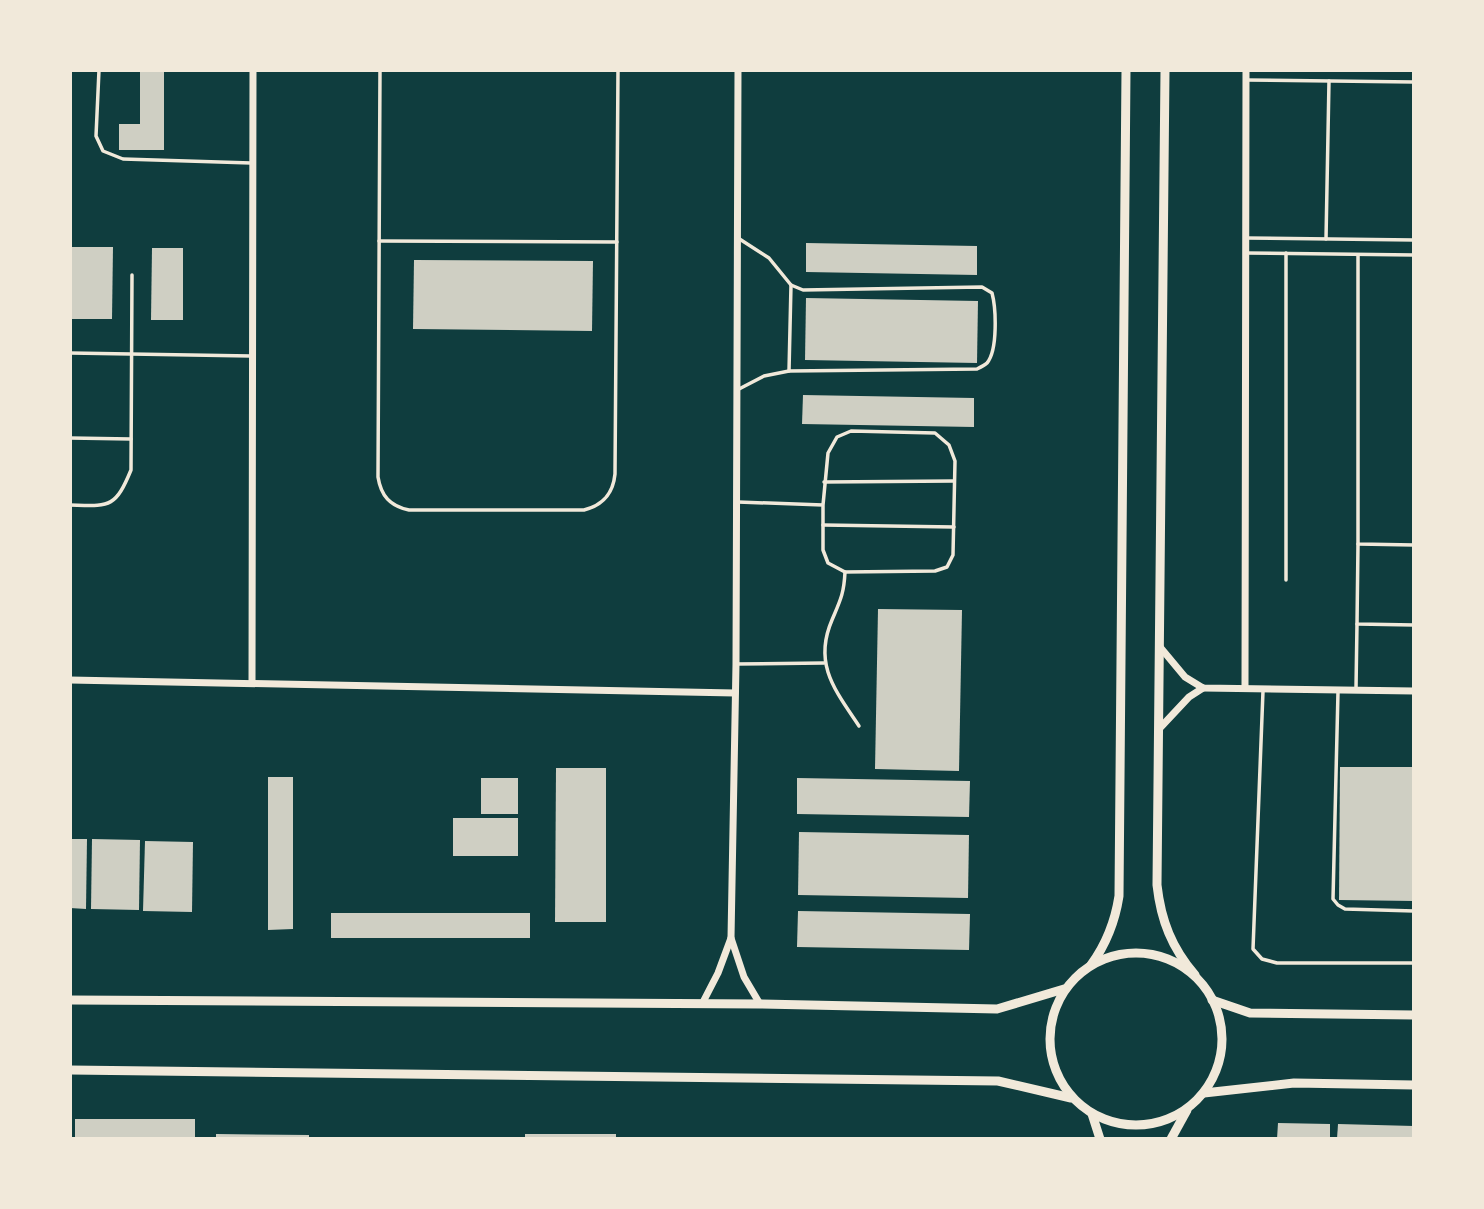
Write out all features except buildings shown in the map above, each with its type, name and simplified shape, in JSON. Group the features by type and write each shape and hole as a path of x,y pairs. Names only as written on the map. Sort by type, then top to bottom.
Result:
{"street":[{"path":"252,682 253,70"},
{"path":"702,1004 719,973 731,938 736,664 738,70"},
{"path":"1091,965 1113,925 1119,896 1126,70"},
{"path":"1165,70 1159,902 1168,934 1184,963 1206,987 1212,1000 1222,1024 1223,1048 1217,1072 1204,1093 1187,1110 1171,1139"},
{"path":"1245,688 1246,70"},
{"path":"1160,648 1185,677 1203,688"},
{"path":"70,680 735,693"},
{"path":"1159,729 1189,696 1203,688 1414,691"},
{"path":"731,938 744,977 760,1004"},
{"path":"1187,1110 1164,1121 1140,1126 1115,1124 1092,1114 1071,1098 1055,1073 1049,1045 1052,1016 1065,989 1076,975 1091,965 1117,955 1144,953 1172,960 1195,975"},
{"path":"70,1000 760,1004 997,1009 1065,989"},
{"path":"1212,1000 1250,1013 1414,1015"},
{"path":"70,1070 998,1082 1071,1098"},
{"path":"1204,1093 1293,1083 1414,1085"},
{"path":"1092,1114 1100,1139"}],"lane":[{"path":"99,70 96,136 103,151 123,159 253,163"},
{"path":"380,70 378,477 382,493 387,500 409,510 584,510 600,504 611,491 615,474 618,70"},
{"path":"1246,80 1414,82"},
{"path":"1326,239 1329,80"},
{"path":"1246,237 1414,240"},
{"path":"737,238 769,258 791,285 811,292 982,287 992,293 995,305 993,351 987,363 977,369 789,371 764,376 737,389"},
{"path":"379,241 617,242"},
{"path":"1246,253 1414,255"},
{"path":"1286,253 1286,580"},
{"path":"1356,690 1358,255"},
{"path":"70,505 104,506 117,498 131,470 132,275"},
{"path":"789,371 791,285"},
{"path":"70,354 253,356"},
{"path":"851,431 935,433 949,445 955,461 954,481 953,555 947,566 935,571 845,572 828,563 823,550 824,482 828,453 837,438 851,431"},
{"path":"70,438 131,439"},
{"path":"824,482 954,481"},
{"path":"737,502 823,505"},
{"path":"823,525 954,527"},
{"path":"1358,544 1414,545"},
{"path":"845,572 841,604 824,643 824,663 842,700 859,726"},
{"path":"1357,624 1414,625"},
{"path":"736,664 824,663"},
{"path":"1263,689 1253,949 1262,958 1277,963 1414,963"},
{"path":"1338,690 1333,899 1345,909 1414,911"}]}
